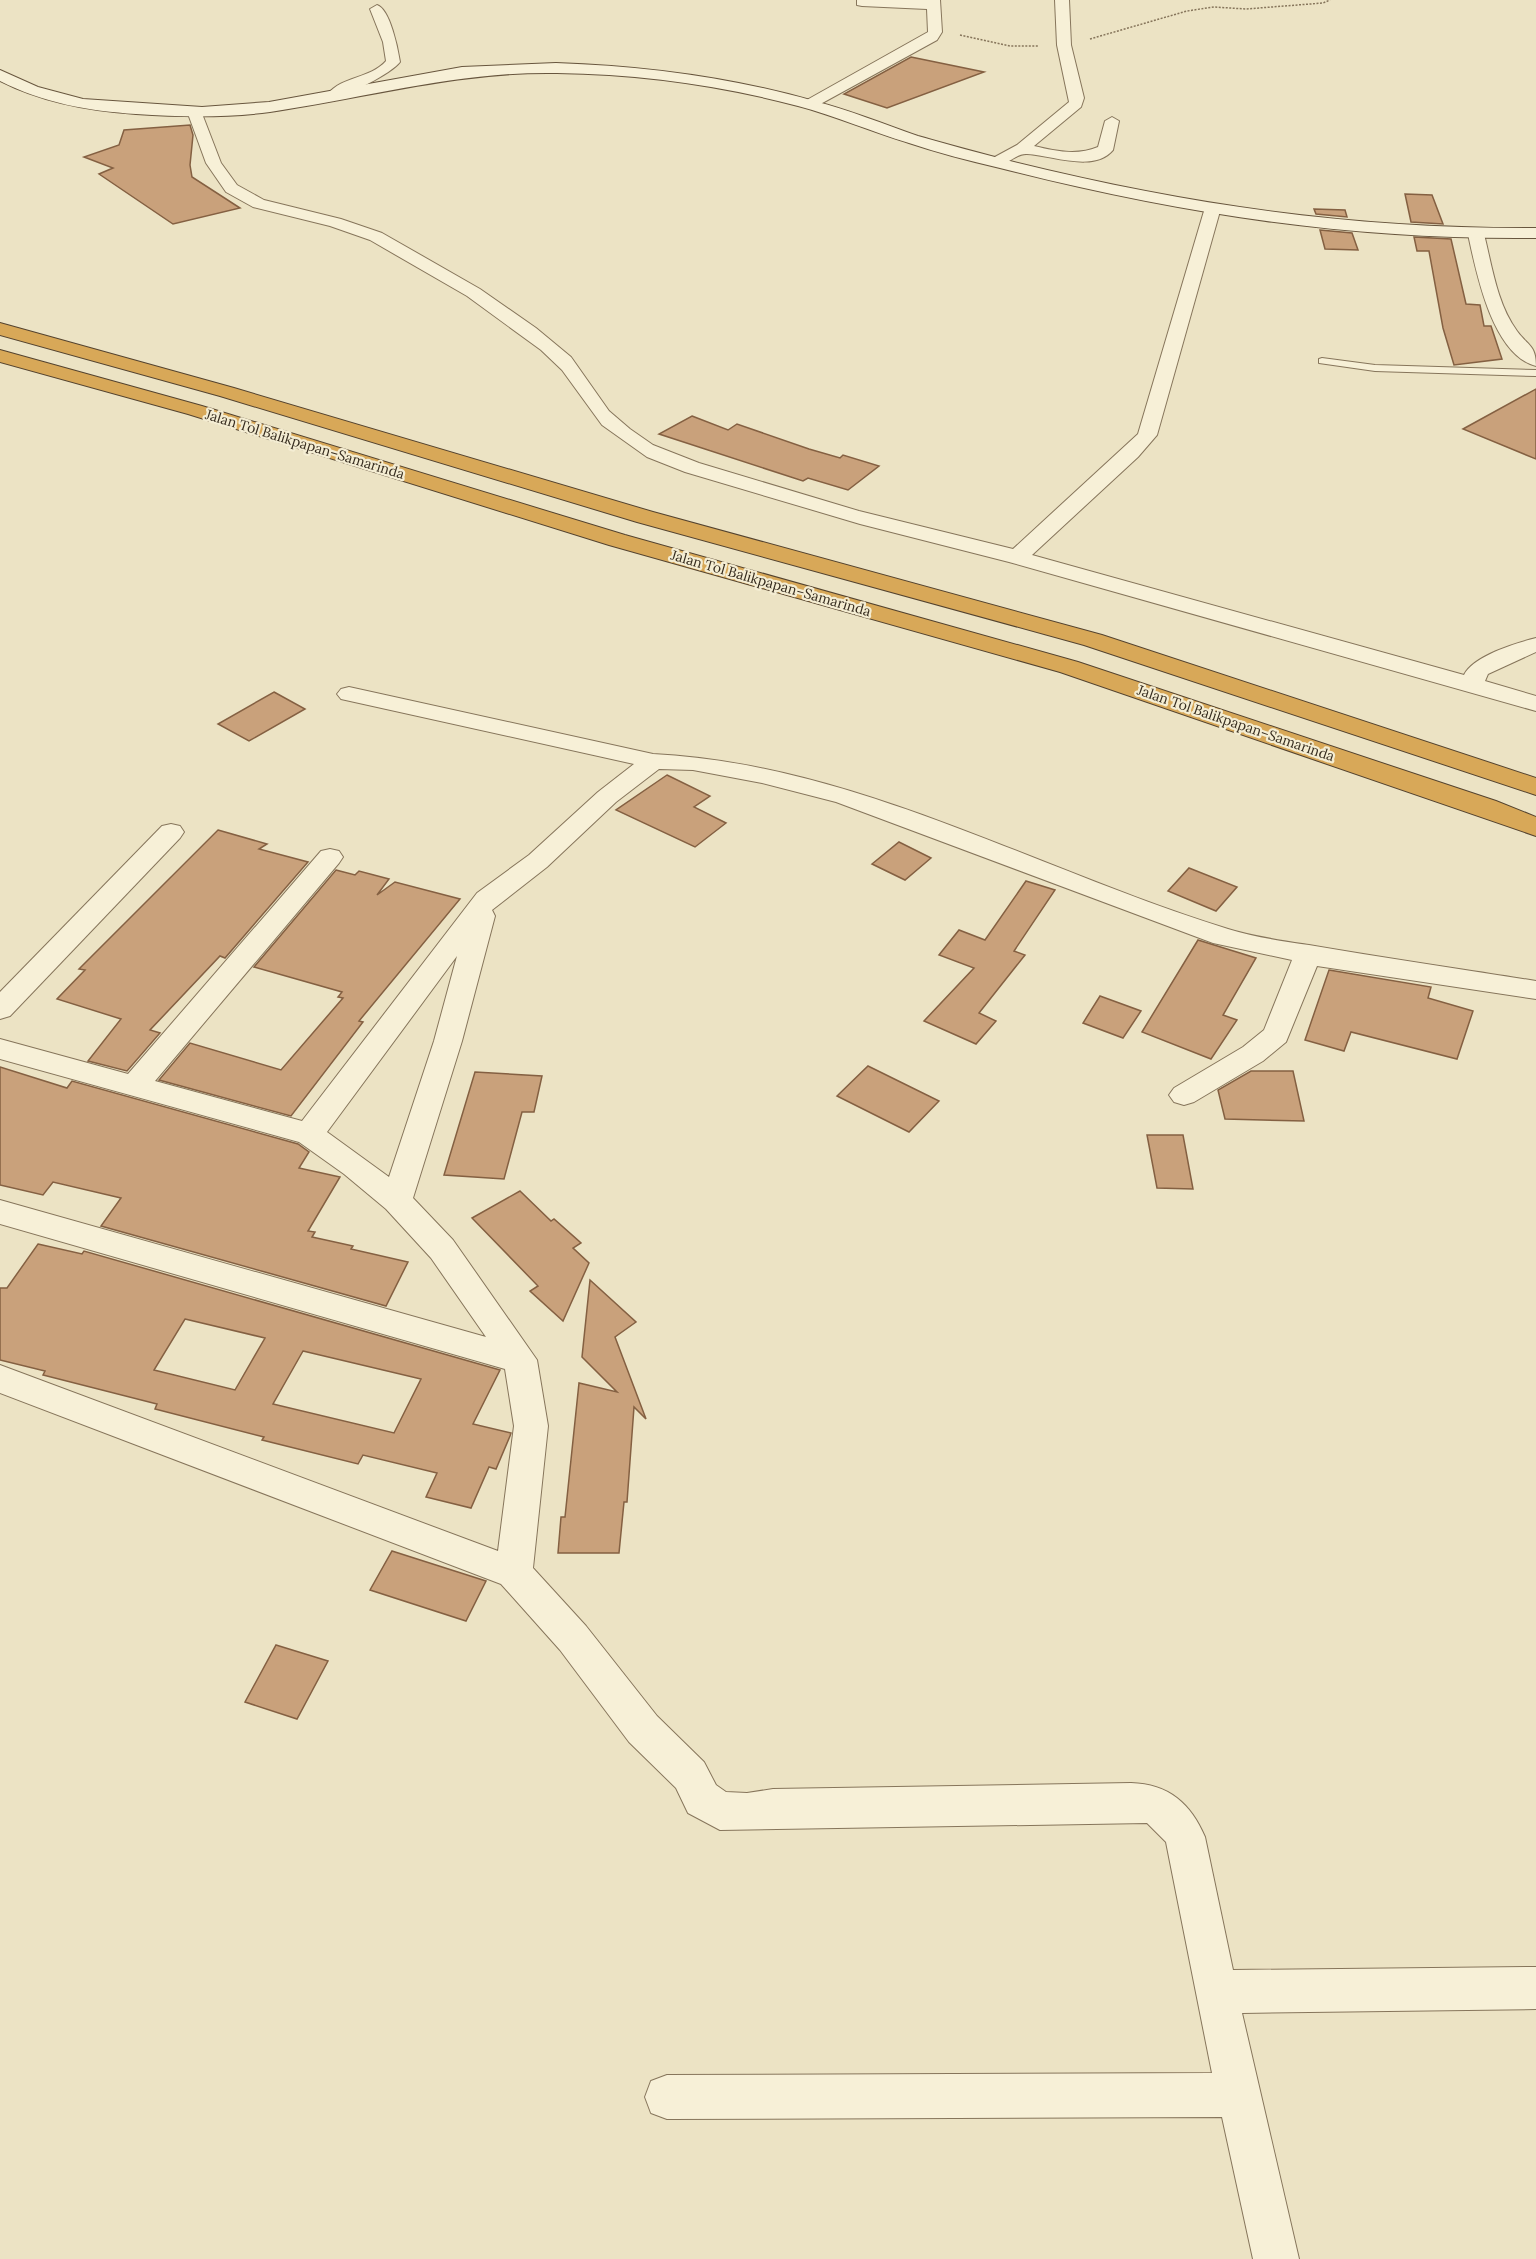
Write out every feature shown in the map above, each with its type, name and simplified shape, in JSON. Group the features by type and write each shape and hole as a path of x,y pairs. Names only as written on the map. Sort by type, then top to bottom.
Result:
{"highway":[{"name":"Jalan Tol Balikpapan–Samarinda","path":"0,329 226,392 645,517 1093,640 1536,787"},
{"name":"Jalan Tol Balikpapan–Samarinda","path":"0,356 195,410 617,540 1069,667 1486,807 1536,827"}],"street":[{"path":"998,161 1022,148 1076,104 1077,98 1064,45 1062,0"},
{"path":"810,104 932,37 934,3 862,2"},
{"path":"335,94 352,83 384,70 392,64 394,59 390,42 377,9"},
{"path":"0,75 34,91 78,104 194,111 266,107 465,72 556,68 664,75 742,88 810,104 920,141 1212,211 1348,227 1476,234 1536,233"},
{"path":"194,111 211,157 222,177 232,188 248,198 297,214 338,223 369,236 410,254 473,292 526,327 568,364 599,411 631,439 653,452 693,468 884,525 1017,557 1099,582 1472,684 1536,704"},
{"path":"1022,148 1071,156 1096,155 1105,150 1112,121"},
{"path":"1017,557 1131,453 1147,435 1212,211"},
{"path":"1476,234 1489,292 1506,332 1536,360"},
{"path":"1472,684 1478,670 1516,651 1536,645"},
{"path":"349,694 653,761 693,763 763,776 845,797 1223,937 1308,954 1536,990"},
{"path":"309,1134 486,899 538,861 607,797 653,761"},
{"path":"0,1009 171,832"},
{"path":"135,1085 330,857"},
{"path":"397,1201 448,1041 486,899"},
{"path":"1184,1095 1254,1054 1276,1035 1308,954"},
{"path":"0,1049 309,1134 356,1166 397,1201 442,1249 520,1360 531,1426 514,1573"},
{"path":"0,1212 520,1360"},
{"path":"0,1379 514,1573 573,1638 643,1729 690,1775 702,1799 720,1811 1120,1803 1142,1800 1160,1808 1177,1820 1185,1837 1216,1992 1276,2259"},
{"path":"1216,1992 1536,1988"},
{"path":"667,2097 1239,2095"}],"lane":[{"path":"1322,361 1375,368 1536,373"}],"path":[{"path":"931,28 1010,46 1064,45 1123,31 1187,11 1214,7 1246,9 1323,3 1330,0"}],"building":[{"path":"911,57 984,72 887,108 844,94"},
{"path":"190,125 193,135 190,165 192,177 240,208 173,224 99,174 113,168 84,157 119,145 124,130"},
{"path":"1405,194 1432,195 1443,224 1411,222"},
{"path":"1314,209 1345,210 1347,217 1316,214"},
{"path":"1320,230 1352,233 1358,250 1325,249"},
{"path":"1414,237 1451,239 1466,304 1480,305 1484,326 1491,326 1502,359 1454,365 1443,328 1429,251 1417,251"},
{"path":"1536,389 1536,459 1463,429"},
{"path":"692,416 728,430 737,424 809,449 840,458 843,455 879,466 848,490 808,478 803,481 659,434"},
{"path":"274,692 305,709 249,741 218,724"},
{"path":"667,775 710,796 694,807 726,823 695,847 616,810"},
{"path":"218,830 267,844 259,849 308,862 225,958 220,956 150,1030 160,1033 127,1071 88,1061 121,1019 57,999 85,970 79,969"},
{"path":"899,842 931,858 905,880 872,864"},
{"path":"1189,868 1237,887 1216,911 1168,891"},
{"path":"336,870 355,875 359,871 389,879 377,895 395,882 460,899 359,1021 363,1022 291,1116 159,1080 190,1043 281,1070 343,998 338,997 342,992 254,967"},
{"path":"1026,881 1055,890 1014,951 1025,955 979,1013 996,1021 976,1044 924,1021 974,968 939,955 959,930 985,940"},
{"path":"1198,940 1256,958 1223,1015 1237,1020 1211,1059 1142,1032"},
{"path":"1329,970 1431,987 1428,998 1473,1011 1457,1059 1351,1032 1344,1051 1305,1040"},
{"path":"1100,996 1141,1011 1123,1038 1083,1023"},
{"path":"868,1066 939,1101 909,1132 837,1096"},
{"path":"0,1067 67,1088 72,1081 298,1144 309,1152 299,1168 340,1177 308,1231 315,1232 312,1237 408,1262 386,1306 101,1226 121,1198 53,1182 43,1195 0,1185"},
{"path":"1251,1071 1293,1071 1304,1121 1225,1119 1218,1090"},
{"path":"475,1072 542,1076 534,1112 522,1112 504,1179 444,1175"},
{"path":"1147,1135 1183,1135 1193,1189 1157,1188"},
{"path":"520,1191 551,1221 554,1219 581,1243 573,1248 589,1263 563,1321 530,1291 538,1286 472,1218"},
{"path":"38,1244 82,1254 84,1251 500,1370 473,1424 511,1433 496,1469 489,1467 471,1508 426,1497 437,1473 363,1455 358,1464 262,1440 264,1437 155,1409 157,1404 43,1375 45,1371 0,1360 0,1288 7,1288","holes":["185,1319 265,1338 235,1390 154,1370","303,1351 421,1379 394,1433 273,1404"]},
{"path":"590,1280 636,1322 615,1337 646,1419 634,1407 627,1502 624,1502 619,1553 558,1553 561,1517 565,1517 579,1383 617,1392 582,1357"},
{"path":"392,1551 486,1581 466,1621 370,1590"},
{"path":"276,1645 328,1661 297,1719 245,1702"}]}
